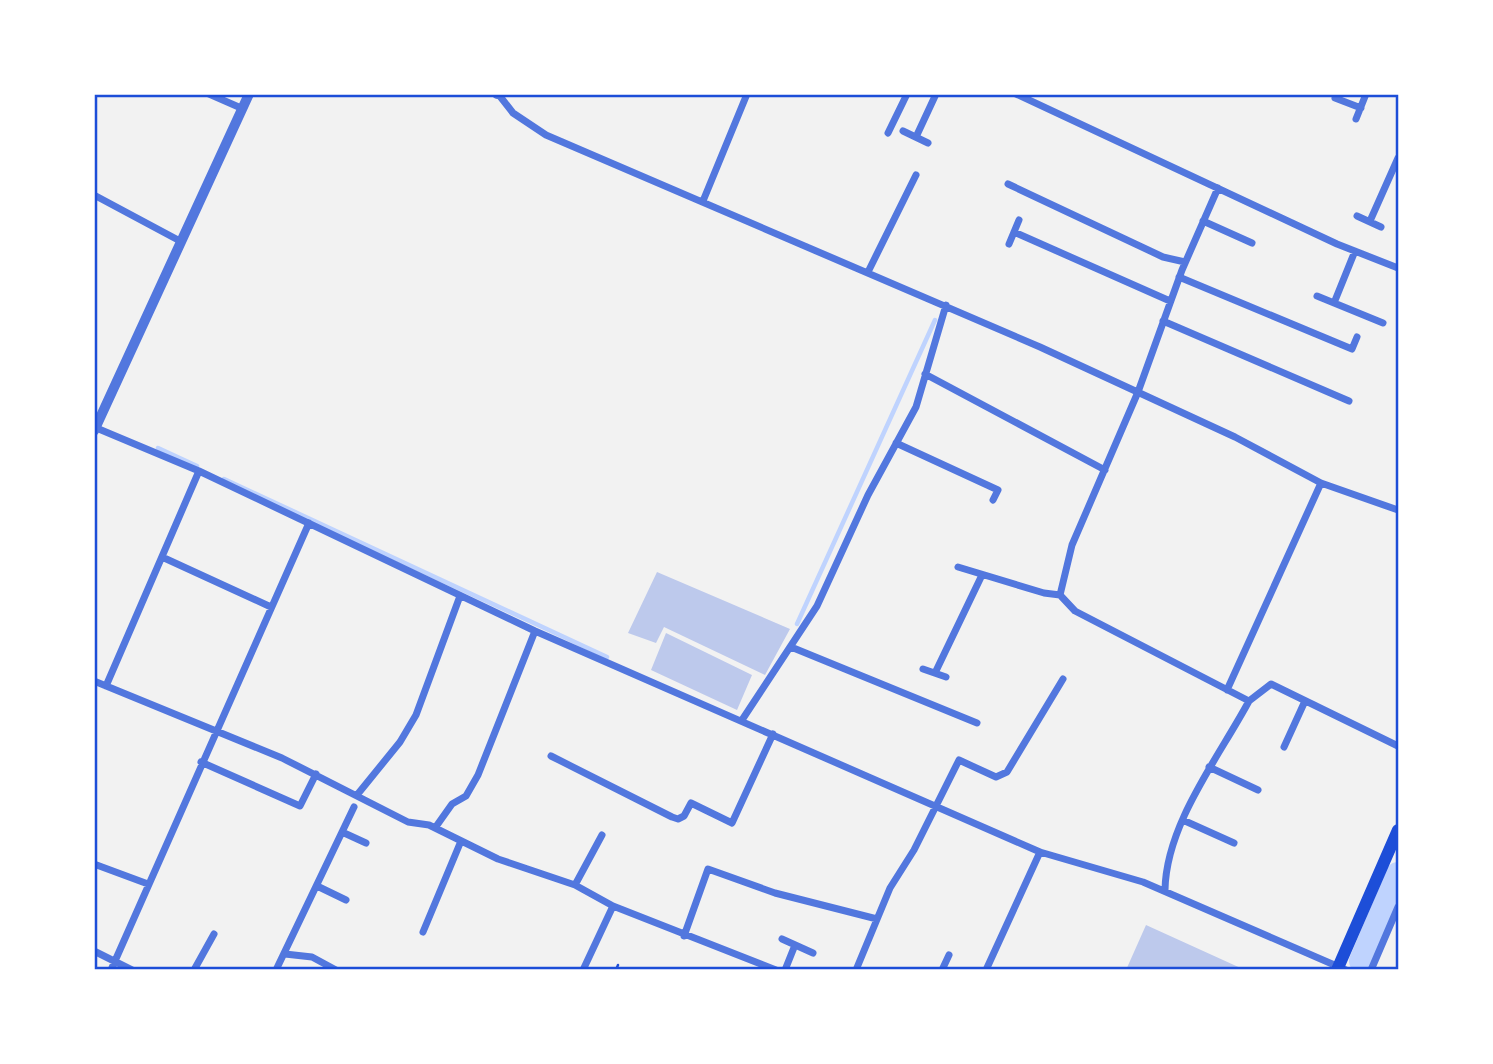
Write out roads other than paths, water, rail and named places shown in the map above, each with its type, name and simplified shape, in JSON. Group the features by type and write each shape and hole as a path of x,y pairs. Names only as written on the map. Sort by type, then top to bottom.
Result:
{"highway":[{"path":"1340,968 1398,830"}],"street":[{"path":"209,94 242,108"},
{"path":"249,94 95,429 199,471 535,631 1040,852 1165,890 1340,968"},
{"path":"703,201 747,94"},
{"path":"888,133 907,94"},
{"path":"916,137 936,94"},
{"path":"1016,94 1355,251 1398,268"},
{"path":"1356,119 1366,94"},
{"path":"499,95 513,113 546,135 946,305 1236,437 1321,483 1398,510"},
{"path":"1335,98 1361,108"},
{"path":"903,131 928,143"},
{"path":"1370,222 1398,158"},
{"path":"868,272 916,175"},
{"path":"1008,184 1163,257 1185,262"},
{"path":"1060,595 1072,544 1138,392 1179,276 1218,188"},
{"path":"94,195 180,242"},
{"path":"1357,216 1381,227"},
{"path":"1009,244 1019,220"},
{"path":"1203,221 1252,243"},
{"path":"1014,232 1170,301"},
{"path":"1334,303 1355,251"},
{"path":"1179,276 1352,349 1357,337"},
{"path":"1317,296 1383,323"},
{"path":"742,720 817,606 916,407 946,305"},
{"path":"1163,321 1349,401"},
{"path":"925,374 1105,470"},
{"path":"896,443 998,489 993,500"},
{"path":"106,686 199,471"},
{"path":"1227,690 1321,483"},
{"path":"111,970 214,732 309,523"},
{"path":"162,557 271,607"},
{"path":"958,568 1060,595 1075,611 1249,701"},
{"path":"935,673 982,575"},
{"path":"356,795 400,742 416,715 460,596"},
{"path":"435,828 452,804 466,796 478,775 535,631"},
{"path":"791,647 977,723"},
{"path":"923,669 946,677"},
{"path":"856,970 890,888 937,806 959,760 996,777 1007,772 1063,679"},
{"path":"94,681 316,774 408,822 435,828 498,859 575,885 613,906 776,970"},
{"path":"1165,890 1169,854 1209,767 1249,701 1271,684 1398,746"},
{"path":"1284,747 1305,701"},
{"path":"551,756 672,817 684,816 691,803 732,823 773,734"},
{"path":"201,762 300,806 316,774"},
{"path":"1209,767 1258,790"},
{"path":"276,970 354,807"},
{"path":"1185,821 1234,843"},
{"path":"342,832 366,844"},
{"path":"575,885 602,835"},
{"path":"423,932 461,841"},
{"path":"986,970 1040,852"},
{"path":"94,864 148,884"},
{"path":"684,936 708,869 775,893 877,919"},
{"path":"317,886 346,900"},
{"path":"583,970 613,906"},
{"path":"1371,970 1398,907"},
{"path":"194,970 214,934"},
{"path":"782,939 813,953"},
{"path":"785,970 795,944"},
{"path":"94,951 132,970"},
{"path":"285,954 312,957 337,970"},
{"path":"942,970 949,955"}],"waterway":[{"path":"797,624 935,320"},
{"path":"158,448 197,466"},
{"path":"224,479 607,657"},
{"path":"1361,961 1398,874"}]}
